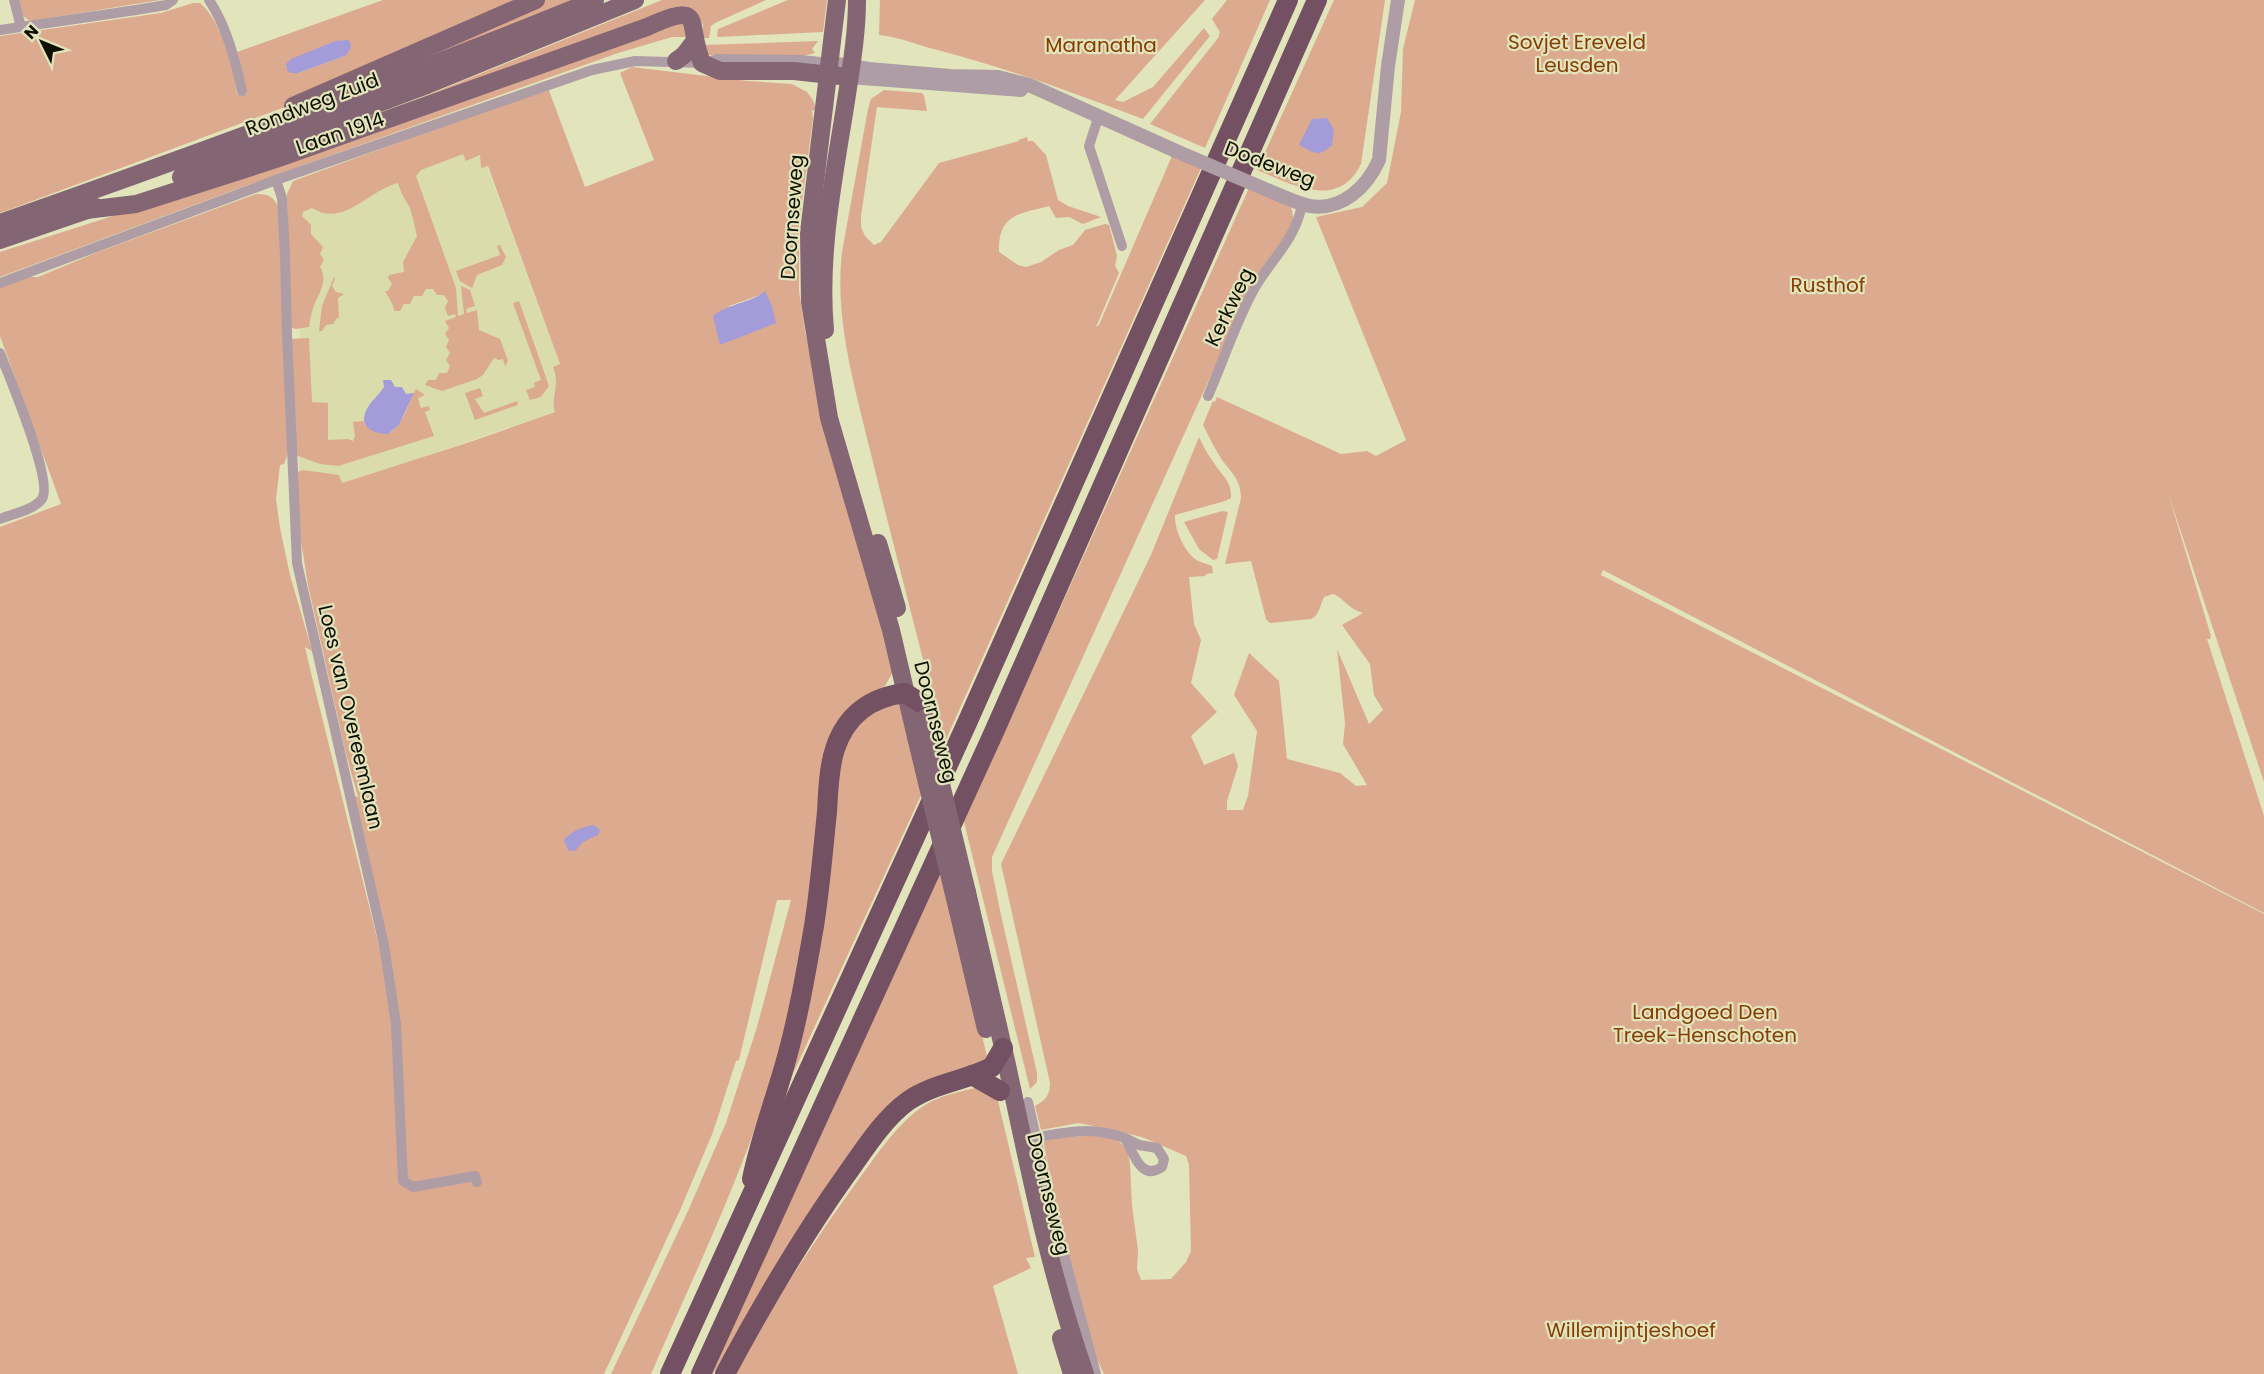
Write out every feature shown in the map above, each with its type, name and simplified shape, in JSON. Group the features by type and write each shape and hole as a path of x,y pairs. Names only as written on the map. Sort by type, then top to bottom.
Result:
{"highway":[{"path":"670,1374 967,723 1288,0"},
{"path":"701,1374 994,732 1317,0"},
{"path":"746,1211 757,1153 786,1062 803,987 820,889 834,749 849,722 868,704 886,695 917,704"},
{"path":"725,1374 788,1262 835,1191 883,1125 894,1113 917,1096 945,1082 972,1076 994,1066 1003,1048"},
{"path":"972,1076 1000,1091"}],"main road":[{"path":"205,152 287,108 536,0"},
{"name":"Rondweg Zuid","path":"0,223 205,152 385,84 595,0"},
{"name":"Rondweg Zuid","path":"0,240 405,93 635,0"},
{"name":"Doornseweg","path":"837,0 809,232 810,303 829,418 891,630 917,704 916,737 1000,1091 1072,1374"},
{"name":"Doornseweg","path":"857,0 850,72 826,240 824,313 827,356 837,414 889,576 917,704 967,892 1038,1212 1065,1316 1085,1374"},
{"path":"86,210 136,204 276,159 646,27 674,14 686,14 691,18 695,29 694,42 702,63"},
{"path":"676,61 694,42"},
{"name":"Laan 1914","path":"702,63 720,71 830,69"},
{"name":"Dodeweg","path":"830,69 850,72"}],"street":[{"path":"14,0 21,27"},
{"path":"0,30 162,6 172,0"},
{"path":"209,0 218,14 235,60 242,91"},
{"name":"Dodeweg","path":"850,72 950,76 989,75 1029,86 1302,204 1312,206 1336,203 1359,190 1373,173 1378,160 1389,55 1398,0"},
{"name":"Laan 1914","path":"0,283 276,180 592,70 635,61 702,63"},
{"path":"1099,115 1089,146 1122,246"},
{"name":"Loes van Overeemlaan","path":"276,180 282,198 297,563 384,945 396,1024 403,1180 413,1187 475,1176 477,1182"},
{"name":"Kerkweg","path":"1208,396 1252,292 1289,240 1299,221 1302,204"},
{"path":"0,353 34,445 45,490 35,506 0,519"},
{"name":"Doornseweg","path":"1028,1102 1056,1225 1096,1374"},
{"path":"1036,1137 1088,1130 1105,1131 1125,1138"}],"shaded area":[{"path":"348,40 351,48 345,56 298,73 290,73 287,70 286,64 291,59 335,41"},
{"path":"1327,118 1334,130 1332,145 1323,152 1316,153 1299,145 1312,119"},
{"path":"479,145 560,364 571,406 412,461 299,496 300,208"},
{"path":"765,291 776,323 720,345 713,316 726,308 753,299"},
{"path":"383,380 391,380 395,387 402,387 406,394 414,393 399,425 388,434 371,430 364,419 368,407 384,387"},
{"path":"594,825 600,830 598,835 583,842 575,851 568,850 564,840 567,837 577,830"}],"green space":[{"path":"18,0 160,0 30,21 23,16"},
{"path":"383,0 532,0 312,97 0,213 0,36 161,13 200,3 214,21 225,45 237,94 247,94 237,52","holes":["335,41 345,56 298,73 286,67 291,60"]},
{"path":"546,0 578,0 433,59 435,49"},
{"path":"662,0 766,0 715,23 711,26 709,38 702,38 703,25 695,10 686,6 674,7 608,37 334,133"},
{"path":"788,0 827,0 823,32 717,37 718,29"},
{"name":"Maranatha","path":"880,0 1205,0 1115,100 1123,102 1153,87 1204,28 1210,36 1143,119 1043,82 879,35"},
{"path":"1227,0 1270,0 1205,148 1150,124 1218,38 1220,32 1212,19"},
{"path":"1334,0 1385,0 1361,164 1351,178 1340,187 1313,190 1284,182 1257,170"},
{"path":"1415,0 2264,0 2264,782 2168,493 2211,636 2207,639 2264,816 2264,913 1603,570 1601,575 2264,914 2264,1374 1104,1374 1095,1355 1065,1254 1043,1139 1098,1135 1116,1139 1123,1145 1130,1164 1132,1206 1138,1250 1137,1269 1141,1280 1171,1279 1186,1262 1191,1251 1189,1165 1186,1156 1142,1137 1109,1129 1078,1123 1041,1130 1035,1106 1047,1097 1050,1083 1001,864 1151,555 1199,437 1228,483 1231,492 1231,498 1225,501 1175,515 1181,541 1193,558 1212,566 1213,573 1189,577 1194,624 1201,640 1191,683 1217,712 1191,736 1204,765 1234,753 1238,766 1227,801 1227,810 1243,810 1248,796 1257,731 1234,695 1249,653 1279,681 1287,759 1340,773 1356,786 1367,785 1343,744 1345,723 1337,649 1369,724 1383,710 1374,695 1370,664 1342,625 1363,613 1333,594 1324,597 1314,618 1270,623 1266,619 1251,561 1225,564 1241,492 1235,477 1219,456 1203,425 1217,397 1341,454 1367,451 1376,456 1406,440 1316,217 1362,207 1387,183 1401,112 1403,49"},
{"path":"676,20 685,23 689,37 672,37 618,53 229,192 0,277 0,252 188,192"},
{"path":"818,41 812,49 815,53 799,57 708,55 703,45"},
{"path":"632,67 792,84 807,92 813,100 816,109 812,111 813,119 799,224 799,291 805,331 821,399 895,668 885,686 845,712 836,723 829,738 824,756 810,885 796,981 777,1060 763,1106 729,1196 651,1374 611,1374 688,1211 726,1123 757,1027 791,900 777,900 739,1060 736,1061 713,1132 681,1208 604,1374 0,1374 0,527 61,504 0,336 0,287 28,277 38,277 98,252 256,194 268,196 276,202 279,210 288,453 284,464 280,465 276,499 280,528 290,575 312,651 305,647 311,673 381,954 350,794 358,797 345,750 308,585 294,497 297,472 303,470 339,475 342,483 555,412 556,380 553,367 560,364 488,166 481,168 480,155 466,161 463,154 421,170 416,176 456,288 458,316 464,314 461,286 470,290 475,306 466,309 467,313 477,310 479,330 500,339 508,361 505,366 503,359 494,358 483,375 477,379 442,391 425,385 428,380 436,380 439,373 447,373 450,366 446,360 450,353 446,347 449,340 445,334 449,328 445,321 456,317 455,314 448,316 445,308 448,301 444,295 437,295 433,289 426,289 422,296 414,296 410,304 404,304 400,311 394,311 385,291 388,291 392,284 388,278 389,275 404,272 403,262 417,236 410,208 398,183 345,211 334,214 323,213 312,208 303,212 302,216 311,225 311,234 323,247 320,254 324,260 320,267 323,282 312,310 309,327 296,329 290,327 287,194 293,181 548,88 585,187 654,160 620,73","holes":["765,291 721,345 729,306"]},
{"path":"884,90 922,93 927,111 877,107 861,216 861,227 865,236 874,245 881,242 939,163 1027,137 1028,141 1033,141 1046,155 1058,200 1068,206 1101,217 1083,224 1069,217 1056,218 1049,206 1019,214 1006,223 1002,230 999,252 1018,265 1026,267 1041,262 1059,250 1073,245 1085,230 1109,225 1117,256 1115,266 1119,273 1096,327 1099,325 1172,156 1201,168 944,744 853,382 841,304 842,252 868,109 871,99"},
{"path":"1249,188 1291,206 1294,221 1207,384 992,857 992,871 1001,915 1037,1073 1037,1082 1030,1089 964,822"},
{"path":"500,245 506,257 502,265 477,275 472,288 460,281 456,271 500,255 497,246"},
{"path":"334,277 332,286 336,292 344,294 338,298 339,318 319,331 322,306"},
{"path":"519,301 549,386 541,397 530,400 526,390 535,387 534,383 541,380 513,303"},
{"path":"309,338 312,402 328,403 328,440 353,441 355,436 353,422 364,421 365,425 388,434 402,420 416,389 425,395 418,398 421,408 429,406 430,410 425,412 434,436 338,466 320,464 298,456 295,450 291,339"},
{"path":"480,388 483,396 475,399 484,413 517,401 518,405 475,420 465,393"},
{"path":"1222,511 1228,512 1217,559 1213,560 1199,549 1184,522"},
{"path":"894,703 899,704 903,711 923,791 780,1102 837,771 856,720"},
{"path":"942,868 989,1065 921,1088 784,1258 713,1374 708,1374"},
{"path":"994,1084 1035,1257 1026,1258 1031,1268 993,1286 1018,1374 732,1374 812,1246 899,1127 925,1105 941,1097"}],"park label":[{"name":"Sovjet Ereveld Leusden","path":"1577,54"},
{"name":"Rusthof","path":"1828,285"},
{"name":"Landgoed Den Treek-Henschoten","path":"1705,1024"},
{"name":"Willemijntjeshoef","path":"1631,1330"}]}
